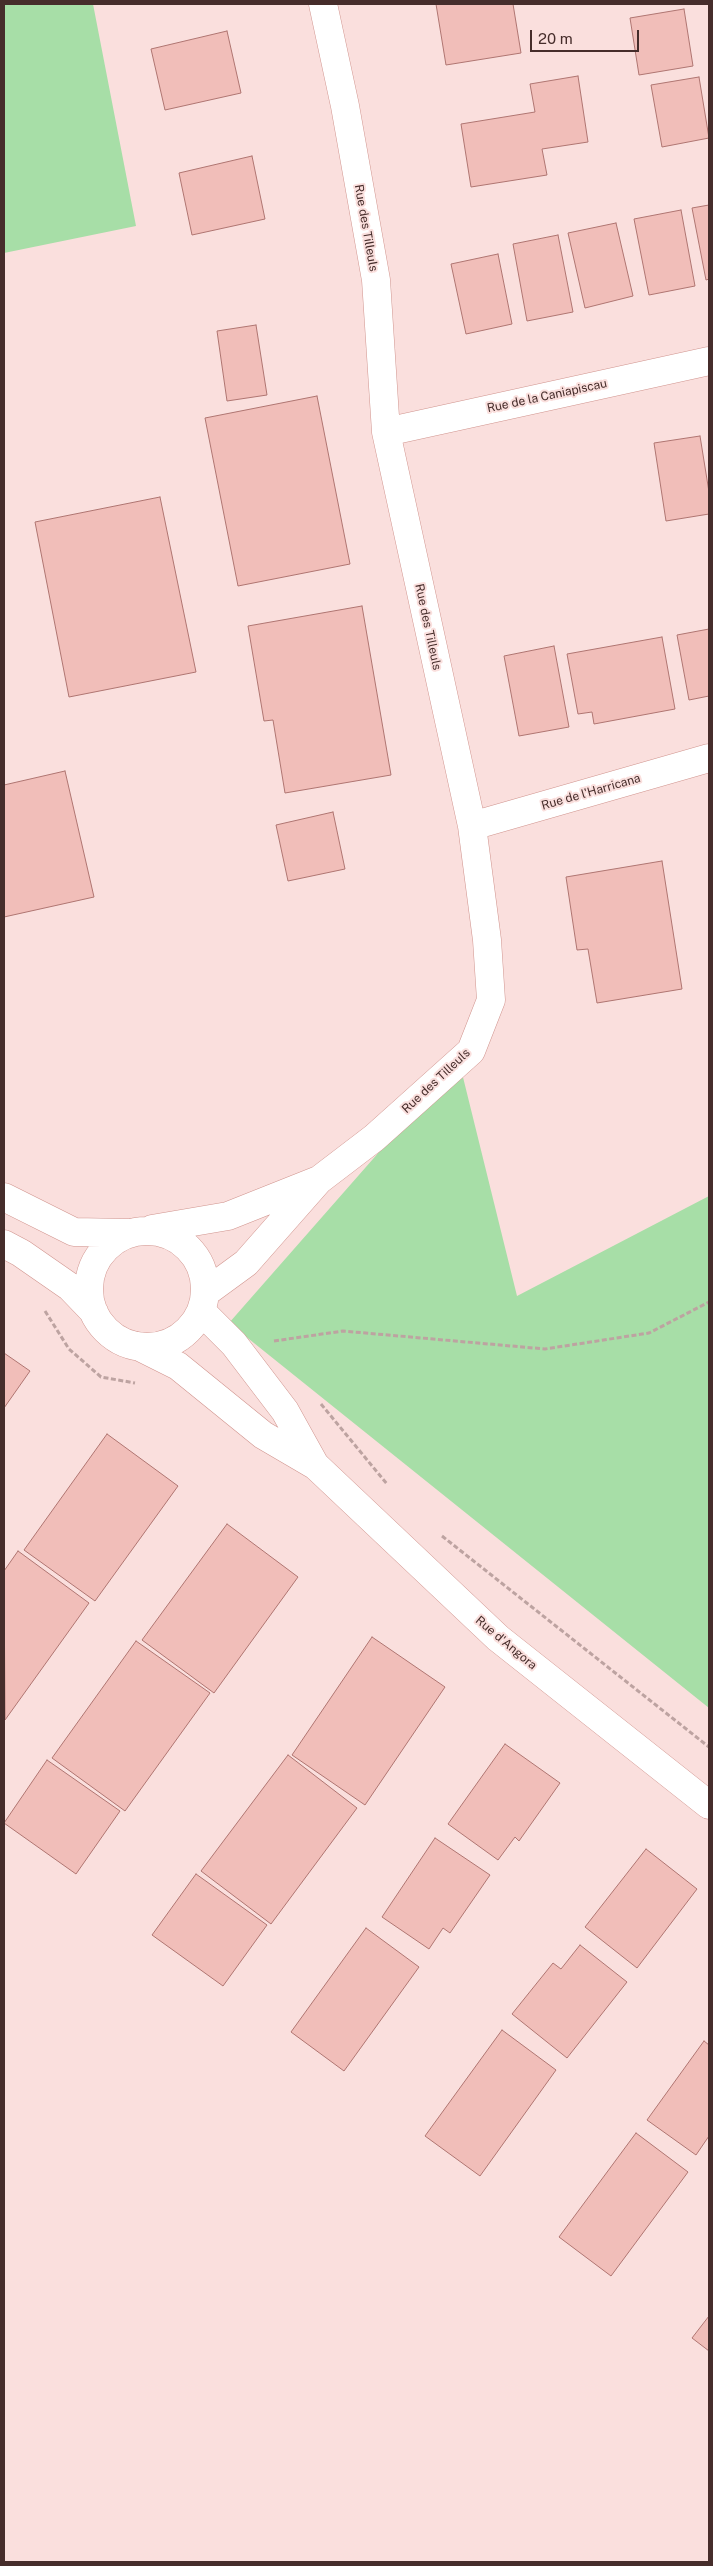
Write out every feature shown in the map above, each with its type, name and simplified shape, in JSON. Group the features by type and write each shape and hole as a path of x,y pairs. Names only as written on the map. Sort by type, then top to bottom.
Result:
{"street":[{"name":"Rue des Tilleuls","path":"203,1302 246,1263 320,1180 374,1138 471,1051 490,1000 487,940 472,826 386,432 376,280 345,106 323,4"},
{"name":"Rue de la Caniapiscau","path":"386,432 709,361"},
{"name":"Rue de l'Harricana","path":"472,826 709,758"},
{"name":"Rue des Tilleuls","path":"138,1232 228,1216 320,1180"},
{"path":"4,1197 74,1232 166,1233 182,1242 195,1256 203,1273 203,1302 191,1328 176,1340 157,1346 138,1346 120,1340 105,1328 94,1312 70,1287 21,1253 4,1244"},
{"path":"94,1312 89,1293 91,1274 99,1257 112,1243 138,1232"},
{"name":"Rue d'Angora","path":"203,1302 285,1412 316,1466"},
{"name":"Rue d'Angora","path":"138,1346 178,1366 263,1435 316,1466 498,1638 709,1805"}],"path":[{"path":"276,1349 270,1342 343,1331 545,1349 649,1333 709,1302"},
{"path":"44,1310 69,1349 101,1377 143,1384"},
{"path":"318,1401 392,1490"},
{"path":"434,1530 709,1747"}],"green space":[{"path":"4,4 93,4 136,226 4,253"},
{"path":"459,1061 517,1296 709,1196 709,1708 229,1323"}],"building":[{"path":"436,4 513,4 521,53 446,65"},
{"path":"684,9 693,66 639,75 630,18"},
{"path":"227,31 241,93 165,110 151,49"},
{"path":"578,76 588,142 542,149 547,175 471,187 461,124 535,112 530,84"},
{"path":"699,77 709,138 662,147 651,85"},
{"path":"252,156 265,219 192,235 179,173"},
{"path":"709,205 709,279 706,280 692,208"},
{"path":"681,210 695,286 649,295 634,219"},
{"path":"616,223 633,296 585,308 568,233"},
{"path":"558,235 573,312 527,321 513,244"},
{"path":"498,254 512,324 466,334 451,264"},
{"path":"256,325 267,395 227,401 217,331"},
{"path":"317,396 350,564 238,586 205,418"},
{"path":"700,436 709,492 709,514 666,521 654,443"},
{"path":"160,497 196,672 69,697 35,522"},
{"path":"362,606 391,775 285,793 273,720 264,721 248,626"},
{"path":"709,629 709,696 689,700 677,635"},
{"path":"662,637 675,709 594,724 592,712 578,714 567,654"},
{"path":"554,646 569,727 519,736 504,656"},
{"path":"65,771 94,897 4,917 4,785"},
{"path":"333,812 345,869 288,881 276,825"},
{"path":"662,861 682,989 597,1003 588,949 577,950 566,877"},
{"path":"4,1353 30,1371 4,1408"},
{"path":"107,1434 178,1486 95,1601 24,1550"},
{"path":"227,1524 298,1577 214,1693 142,1640"},
{"path":"18,1551 89,1603 5,1720 4,1571"},
{"path":"372,1637 445,1687 365,1805 292,1755"},
{"path":"136,1641 210,1693 125,1811 52,1758"},
{"path":"505,1744 560,1783 519,1841 515,1837 498,1860 448,1824"},
{"path":"288,1755 357,1808 271,1924 201,1871"},
{"path":"47,1760 120,1811 76,1874 4,1823"},
{"path":"435,1838 490,1875 450,1933 443,1928 429,1949 382,1917"},
{"path":"646,1849 697,1889 637,1968 585,1927"},
{"path":"196,1874 267,1925 223,1986 152,1935"},
{"path":"366,1928 419,1967 344,2071 291,2032"},
{"path":"580,1945 627,1982 567,2058 512,2014 553,1963 561,1969"},
{"path":"502,2030 556,2070 480,2176 425,2136"},
{"path":"704,2041 709,2045 709,2136 696,2155 647,2120"},
{"path":"636,2133 688,2172 611,2276 559,2237"},
{"path":"709,2316 709,2351 692,2338"}]}
